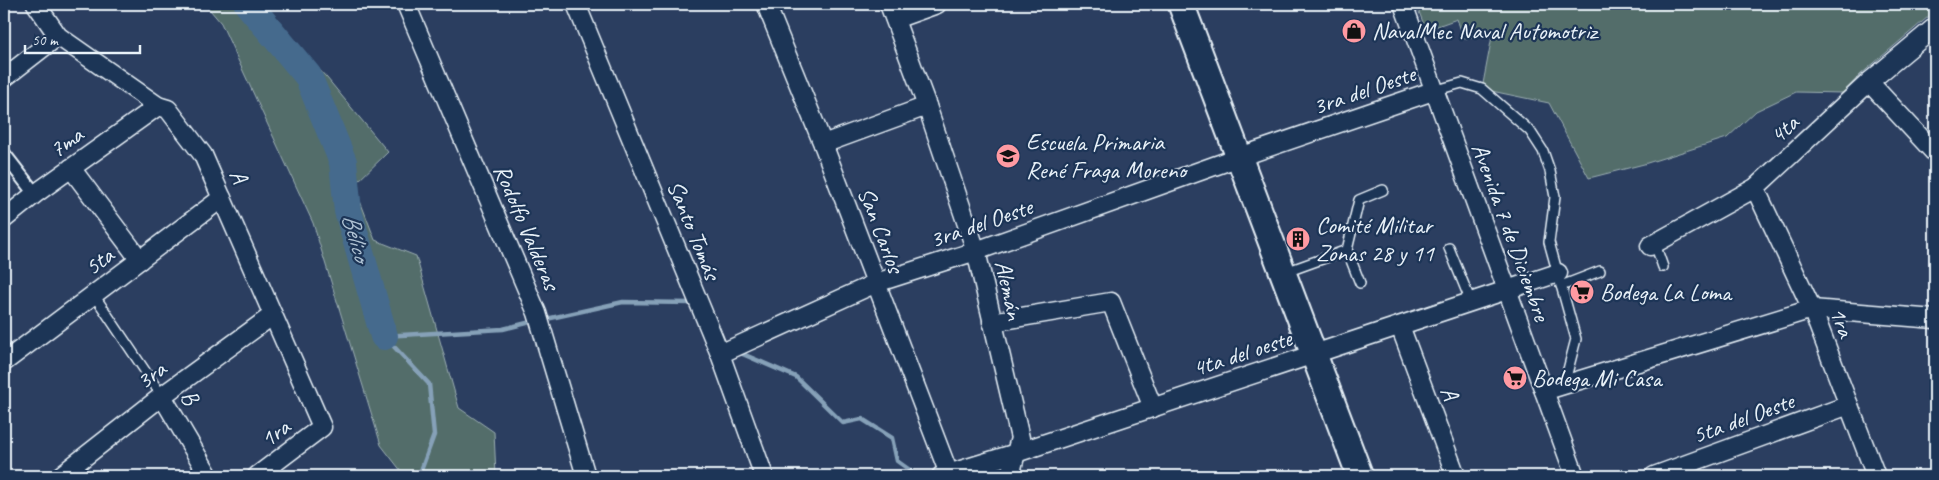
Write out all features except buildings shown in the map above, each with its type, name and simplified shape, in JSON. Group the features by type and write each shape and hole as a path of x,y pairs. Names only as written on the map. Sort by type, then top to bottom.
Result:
{"main road":[{"path":"1169,4 1283,273 1344,476"},
{"path":"1181,4 1234,159 1307,357 1360,476"}],"street":[{"name":"A","path":"36,4 58,36 158,106 168,109 203,154 322,427"},
{"name":"Rodolfo Valderas","path":"406,4 537,313 586,476"},
{"name":"Santo Tomás","path":"576,4 720,354 764,476"},
{"name":"San Carlos","path":"766,4 823,144 876,283 945,475"},
{"path":"892,12 937,4"},
{"name":"Avenida 7 de Diciembre","path":"1402,4 1575,476"},
{"name":"Alemán","path":"892,12 927,106 976,251 1020,438 1012,468 1014,476"},
{"name":"4ta","path":"1652,245 1755,188 1869,82 1935,27"},
{"path":"4,78 58,36"},
{"path":"1869,82 1935,153"},
{"name":"3ra del Oeste","path":"720,354 876,283 976,251 1234,159 1434,91"},
{"name":"7ma","path":"4,219 35,194 158,106"},
{"path":"823,144 927,106"},
{"path":"4,154 35,194"},
{"path":"71,168 140,260"},
{"name":"1ra","path":"1755,188 1812,309 1876,476"},
{"name":"5ta","path":"4,362 222,198"},
{"name":"4ta del oeste","path":"945,475 1507,290 1560,280"},
{"path":"992,322 1111,302 1153,408"},
{"path":"1544,391 1812,309 1935,319"},
{"name":"3ra","path":"60,476 162,396 274,315"},
{"name":"A","path":"1400,326 1456,476"},
{"name":"B","path":"162,396 209,476"},
{"name":"5ta del Oeste","path":"1654,476 1849,405"},
{"name":"1ra","path":"257,476 322,427"}],"lane":[{"path":"1434,91 1462,83 1482,90 1530,131 1543,151 1550,171 1555,197 1549,242 1576,338 1564,385"},
{"path":"1360,283 1347,250 1359,200 1383,190"},
{"path":"1652,245 1663,267"},
{"path":"1449,248 1471,302"},
{"path":"1283,273 1347,250"},
{"path":"1560,280 1600,271"},
{"name":"B","path":"94,295 162,396"}],"green space":[{"path":"205,4 259,4 327,78 388,152 354,185 375,240 416,256 459,408 494,432 496,476 405,476 381,445 313,223 221,23"},
{"path":"1416,4 1935,4 1935,11 1860,75 1843,93 1796,92 1756,111 1727,138 1644,164 1589,178 1549,103 1482,89 1493,31 1464,39 1457,19 1426,30"}],"waterway":[{"name":"Bélico","path":"248,4 308,76 343,162 348,211 384,336"},
{"path":"551,318 623,302 691,303 693,307"},
{"path":"384,336 503,329 527,323"},
{"name":"Bélico","path":"384,336 429,384 434,435 419,476"},
{"path":"738,352 796,377 843,423 862,419 892,438 897,461 911,471"}],"place":[{"name":"NavalMec Naval Automotriz","path":"1354,31"},
{"name":"Escuela Primaria René Fraga Moreno","path":"1008,156"},
{"name":"Comité Militar Zonas 28 y 11","path":"1298,239"},
{"name":"Bodega La Loma","path":"1582,292"},
{"name":"Bodega Mi Casa","path":"1515,378"}]}
